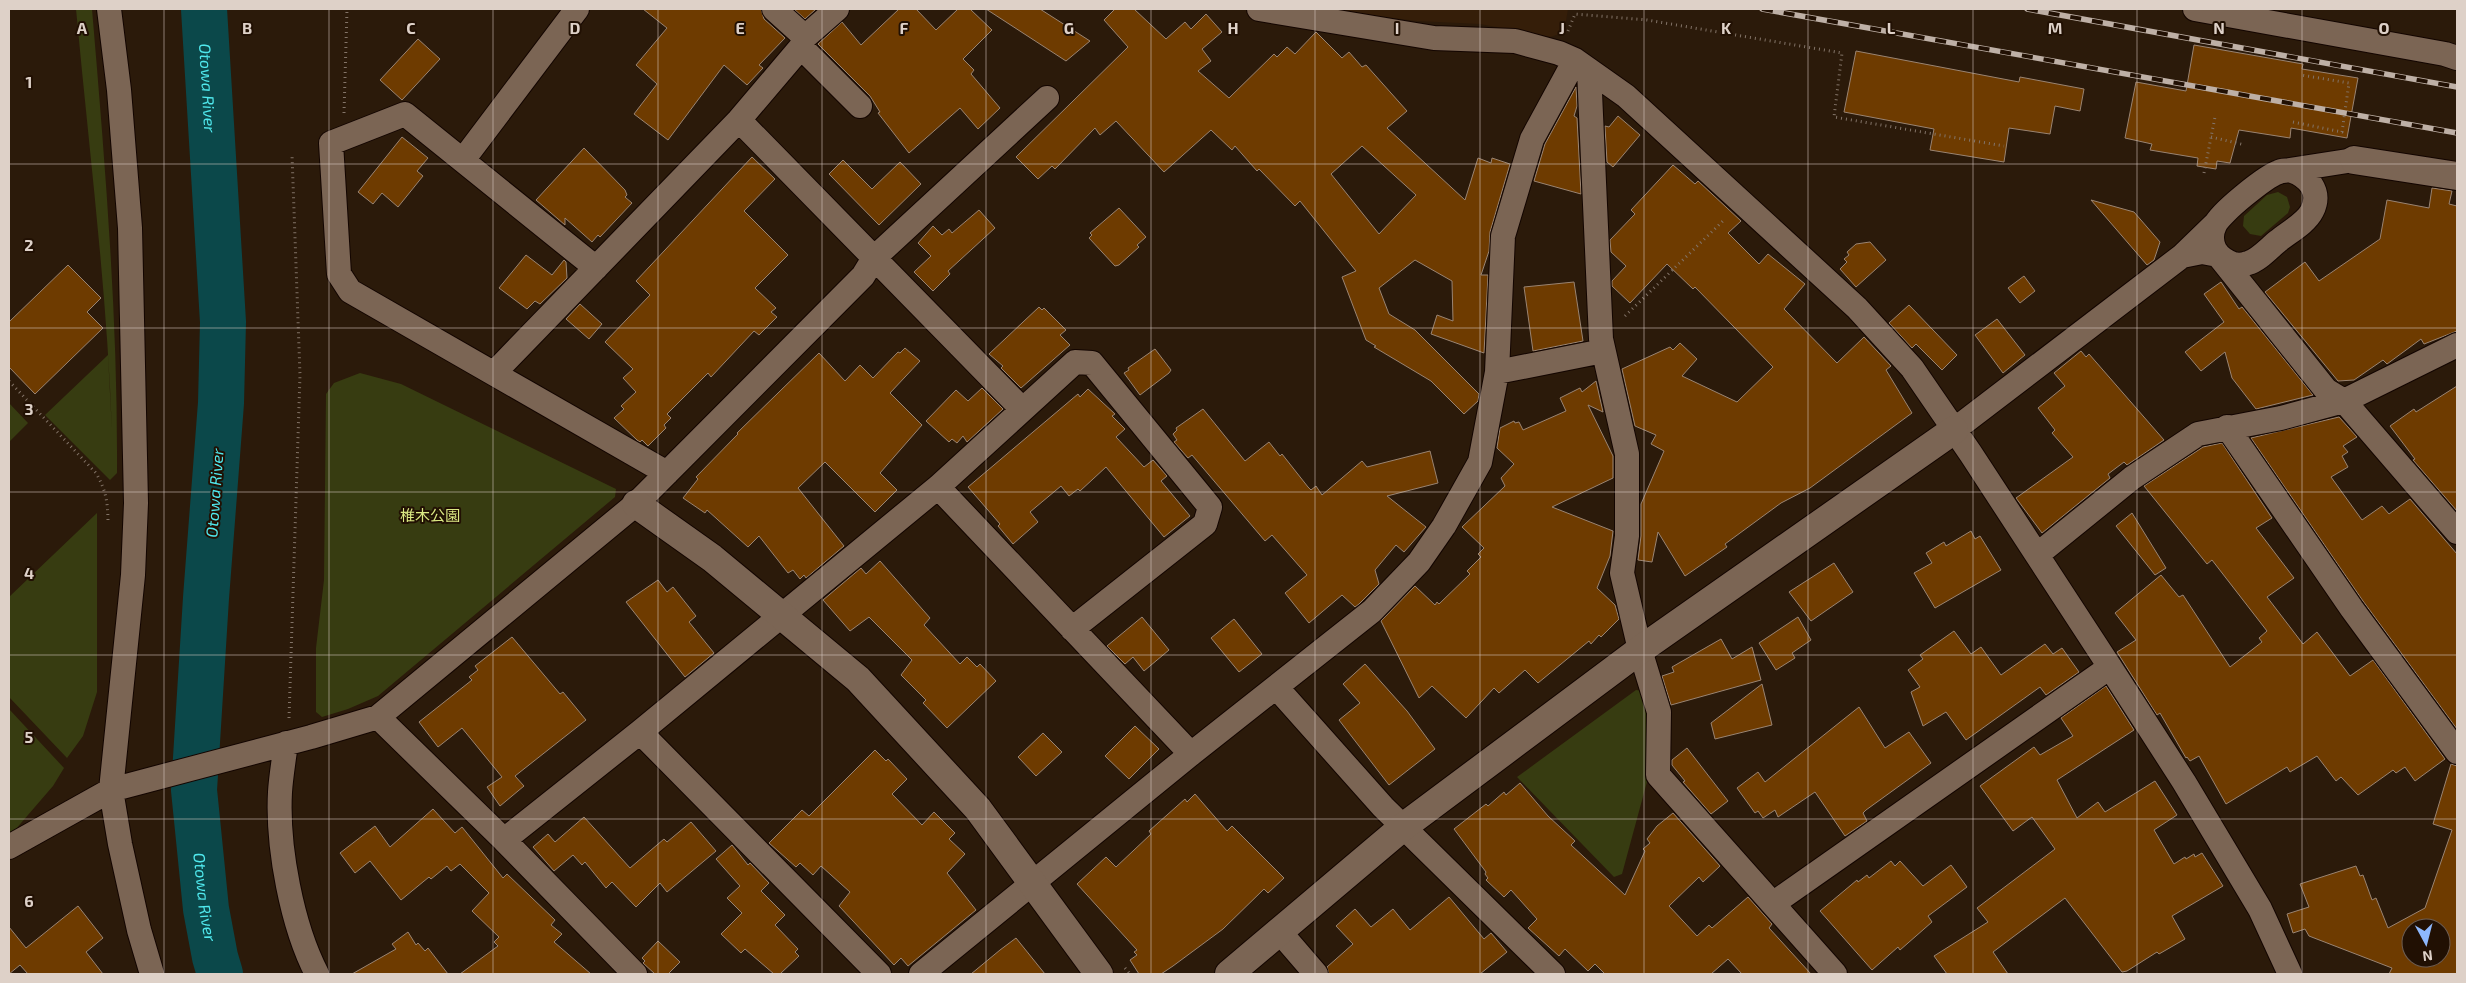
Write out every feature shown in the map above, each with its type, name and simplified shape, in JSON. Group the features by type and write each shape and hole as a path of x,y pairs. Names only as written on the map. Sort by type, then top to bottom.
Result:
{"street":[{"path":"109,9 119,90 130,228 136,503 133,575 118,787 120,844 137,921 152,974"},
{"path":"774,9 860,106"},
{"path":"494,372 739,120 803,42 838,9"},
{"path":"1259,9 1434,38 1515,41 1574,61 1626,96 1857,308 1912,368 2110,667 2184,782 2260,909 2290,974"},
{"path":"2196,9 2445,54 2457,58"},
{"path":"463,160 574,10"},
{"path":"1574,61 1602,345 1627,454 1626,536 1622,573 1640,650 1659,712 1658,775 1774,903 1835,974"},
{"path":"921,974 1034,884 1191,754 1277,688 1372,611 1419,562 1444,526 1480,462 1497,372 1503,236 1532,139 1574,61"},
{"path":"9,847 118,787 378,717 636,504 862,276 874,258 1047,98"},
{"path":"596,268 405,114 331,144 339,274 350,291 667,473"},
{"path":"739,120 1022,410"},
{"path":"2237,277 2305,220 2312,211 2319,179 2342,161"},
{"path":"1229,974 1403,827 1640,650 1954,430 2182,256 2222,215 2270,176 2280,171 2342,161 2457,176"},
{"path":"2280,171 2296,172 2309,180 2314,190 2315,201"},
{"path":"2215,224 2212,234 2212,245 2218,254 2326,390 2344,402 2457,532"},
{"path":"2182,256 2202,252 2218,254 2226,262 2236,265 2247,264 2257,259"},
{"path":"1497,372 1602,345"},
{"path":"2037,555 2132,478 2198,434 2282,418 2344,402 2457,345"},
{"path":"504,840 640,732 938,487 1075,362 1092,363 1210,507 1205,524 1072,629"},
{"path":"2228,427 2352,609 2457,752"},
{"path":"938,487 1191,754"},
{"path":"636,504 712,558 858,679 978,809 1099,974"},
{"path":"1774,903 2110,667"},
{"path":"1277,688 1403,827 1553,974"},
{"path":"378,717 504,840 636,974"},
{"path":"640,732 879,974"},
{"path":"282,744 280,794 282,842 299,933 317,974"},
{"path":"1279,932 1316,974"}],"path":[{"path":"346,137 344,125 347,9"},
{"path":"1574,61 1575,14 1647,20 1842,53 1834,117 2004,146"},
{"path":"2293,122 2342,132 2349,83 2301,75"},
{"path":"2204,173 2215,117"},
{"path":"2211,137 2245,144"},
{"path":"282,744 289,711 300,375 292,156"},
{"path":"1602,345 1742,202"},
{"path":"9,381 96,473 105,488 108,503 108,531"}],"shaded area":[{"path":"1319,9 1568,9 1564,33 1550,37 1480,24 1417,21"}],"green space":[{"path":"76,9 92,9 106,183 117,415 117,473 110,480 45,415 108,355 102,273","holes":["108,355 110,379 112,432"]},
{"path":"2278,192 2287,197 2290,207 2288,213 2261,236 2250,234 2243,226 2244,216 2267,195"},
{"name":"椎木公園","path":"360,373 401,384 616,489 615,497 378,696 348,709 322,717 316,712 316,648 324,580 326,394 334,383"},
{"path":"9,403 28,423 9,442"},
{"path":"97,513 97,692 83,736 67,758 9,697 9,597"},
{"path":"1636,690 1644,691 1652,719 1651,767 1622,874 1614,877 1517,777"},
{"path":"9,709 64,768 53,786 9,837"}],"building":[{"path":"643,9 761,9 764,19 785,38 759,65 763,68 747,85 724,65 668,140 634,114 657,84 636,65 667,28"},
{"path":"794,9 816,9 805,19"},
{"path":"899,9 916,9 936,30 958,9 970,9 992,30 963,59 974,70 971,74 1000,108 978,129 960,108 909,153 878,113 880,112 870,96 818,44 842,22 861,45"},
{"path":"986,9 1040,9 1090,41 1066,61"},
{"path":"1115,9 1134,9 1166,39 1185,22 1191,29 1206,14 1222,32 1202,49 1211,61 1198,71 1229,98 1274,54 1277,57 1287,47 1295,54 1316,32 1342,58 1349,52 1362,67 1366,65 1407,111 1387,128 1465,200 1478,158 1491,163 1492,158 1510,164 1490,232 1489,251 1481,275 1488,275 1484,353 1431,334 1437,315 1453,321 1452,281 1415,260 1379,288 1389,314 1415,330 1479,394 1478,401 1464,414 1431,381 1374,347 1376,346 1366,340 1342,277 1356,271 1300,201 1295,206 1259,169 1257,171 1235,146 1232,150 1211,130 1164,172 1116,121 1100,135 1095,128 1055,169 1052,166 1038,179 1016,157 1128,47 1104,20","holes":["1362,146 1416,195 1379,234 1331,174"]},
{"path":"418,39 440,59 402,100 380,80"},
{"path":"2194,45 2303,64 2302,69 2358,78 2347,138 2291,128 2290,138 2239,130 2230,163 2217,161 2216,169 2197,166 2198,158 2150,150 2152,144 2125,138 2136,82 2186,91"},
{"path":"1856,51 2019,82 2020,77 2084,89 2080,111 2055,106 2050,134 2009,128 2004,162 1930,150 1934,129 1844,112"},
{"path":"1576,87 1577,106 1574,116 1577,118 1581,194 1534,181 1545,144"},
{"path":"1618,116 1640,135 1613,167 1607,162 1605,126 1609,127"},
{"path":"402,137 428,158 417,171 423,176 398,207 382,193 373,204 358,192"},
{"path":"584,148 625,190 627,195 625,197 632,203 600,237 598,235 592,242 565,218 565,225 536,200"},
{"path":"752,157 775,179 744,211 788,255 755,288 776,308 771,312 777,317 759,335 754,331 711,377 708,373 667,414 671,418 664,425 666,428 648,446 642,440 640,442 637,440 614,418 624,409 621,406 636,392 623,378 633,369 605,342 650,295 636,281"},
{"path":"843,160 872,189 900,162 921,184 879,225 829,174"},
{"path":"1673,165 1695,184 1698,181 1741,221 1728,233 1759,264 1768,254 1805,284 1784,309 1837,363 1864,337 1891,366 1886,370 1912,413 1810,488 1781,503 1725,544 1727,547 1685,576 1658,532 1652,562 1638,560 1641,536 1641,504 1664,451 1651,444 1656,435 1635,426 1622,369 1670,347 1673,350 1680,343 1697,359 1682,376 1737,402 1773,367 1695,287 1693,289 1667,264 1630,303 1612,286 1612,281 1626,266 1611,252 1610,240 1635,214 1631,210"},
{"path":"2432,188 2452,191 2449,204 2457,206 2457,331 2424,344 2421,339 2387,364 2383,360 2354,380 2338,381 2265,292 2305,262 2319,281 2380,239 2387,200 2429,208"},
{"path":"2091,200 2134,212 2160,242 2154,260 2147,265"},
{"path":"1119,208 1146,237 1137,245 1139,247 1119,265 1115,266 1089,238 1092,235 1090,233"},
{"path":"979,210 995,228 948,271 950,274 933,291 914,272 931,256 918,243 933,226 942,235 949,229 952,233"},
{"path":"1870,242 1886,260 1856,287 1840,269 1847,262 1844,259 1849,255 1847,252 1856,244"},
{"path":"526,255 552,275 564,260 566,262 567,278 540,304 535,301 527,309 499,288"},
{"path":"68,265 101,298 87,312 103,328 35,394 9,367 9,322"},
{"path":"2024,276 2035,291 2020,303 2008,288"},
{"path":"1574,282 1583,341 1533,351 1524,287"},
{"path":"2221,282 2239,309 2242,307 2313,395 2256,409 2232,378 2225,352 2201,371 2185,352 2224,322 2204,294"},
{"path":"580,304 602,324 589,339 566,319"},
{"path":"1909,305 1957,355 1942,370 1916,344 1912,348 1889,323"},
{"path":"1039,307 1042,310 1044,308 1066,330 1060,335 1070,345 1021,388 1001,368 1003,366 989,354"},
{"path":"1997,319 2025,355 2003,373 1975,335"},
{"path":"905,348 920,361 890,393 922,425 880,473 897,490 875,512 825,462 798,488 844,546 806,578 804,575 800,579 793,570 788,573 759,536 748,547 707,510 705,513 683,498 698,479 696,477 737,433 819,353 845,381 860,365 873,378 898,352 900,353"},
{"path":"1155,349 1171,370 1140,395 1124,373 1129,370 1128,368"},
{"path":"2081,351 2086,357 2089,354 2164,440 2127,465 2124,462 2108,474 2110,478 2042,533 2016,498 2073,457 2052,433 2055,430 2038,408 2065,386 2054,373"},
{"path":"1596,381 1603,412 1588,405 1613,456 1613,478 1552,507 1613,531 1610,556 1597,588 1615,605 1619,619 1601,637 1599,635 1591,644 1589,641 1538,683 1525,670 1499,693 1494,688 1466,718 1432,686 1419,698 1381,621 1415,586 1435,605 1437,602 1439,604 1470,574 1467,571 1481,557 1478,554 1484,548 1462,527 1505,486 1501,478 1514,464 1497,448 1500,428 1514,421 1515,423 1519,422 1523,430 1566,411 1560,398 1580,388 1582,392"},
{"path":"2457,386 2457,511 2413,460 2415,459 2390,426 2414,409 2416,412"},
{"path":"982,388 1003,409 967,442 963,436 957,443 952,439 949,442 926,421 956,390 968,401"},
{"path":"1088,389 1115,414 1112,416 1125,429 1116,437 1144,467 1153,460 1167,476 1161,481 1190,516 1164,537 1106,467 1080,491 1078,489 1069,496 1061,486 1030,512 1038,522 1013,544 998,526 1000,524 968,487 1078,394 1080,397"},
{"path":"1203,409 1245,461 1269,442 1280,456 1282,454 1311,490 1316,486 1322,495 1362,461 1367,467 1430,451 1438,483 1387,496 1426,527 1404,552 1396,545 1375,570 1379,584 1359,604 1355,607 1342,595 1309,623 1285,593 1307,575 1272,535 1265,541 1192,455 1188,458 1174,442 1177,440 1173,434 1177,430 1176,428"},
{"path":"2339,417 2357,437 2343,446 2348,452 2342,456 2348,467 2331,477 2362,520 2382,506 2389,514 2410,499 2457,554 2457,729 2363,601 2251,438"},
{"path":"2222,443 2272,518 2256,528 2294,578 2267,597 2303,644 2317,632 2350,676 2373,660 2445,759 2415,781 2405,767 2396,773 2393,770 2358,795 2341,777 2336,781 2317,756 2290,772 2287,767 2226,804 2199,756 2190,761 2186,758 2160,713 2157,715 2117,652 2136,640 2115,613 2161,575 2179,597 2183,595 2230,667 2262,642 2259,638 2267,631 2212,560 2207,564 2144,486 2203,447"},
{"path":"2132,513 2166,568 2155,575 2116,526"},
{"path":"1971,531 1975,539 1980,536 2001,570 1935,608 1914,573 1932,563 1926,553 1944,542 1946,546"},
{"path":"880,561 930,618 924,625 960,664 967,657 977,667 980,664 996,681 947,728 923,703 926,700 901,675 912,660 869,617 850,631 823,600 861,568 866,574"},
{"path":"1834,563 1853,592 1811,621 1789,592"},
{"path":"658,580 667,592 673,587 696,616 689,622 714,653 685,677 626,602"},
{"path":"1142,617 1169,650 1144,671 1133,657 1125,664 1107,646"},
{"path":"1798,617 1811,640 1792,653 1795,658 1776,670 1759,643"},
{"path":"1234,619 1262,654 1239,672 1211,638"},
{"path":"1954,631 1971,654 1981,647 2001,675 2045,644 2053,654 2062,648 2079,672 2046,695 2040,687 1966,740 1946,712 1923,726 1911,692 1920,687 1908,670 1923,659 1920,655"},
{"path":"512,637 560,694 563,692 586,720 515,776 524,786 500,806 487,787 502,777 462,728 438,747 419,722 472,680 469,677 478,670 475,666"},
{"path":"1721,639 1732,659 1752,647 1761,680 1671,705 1662,676 1674,672 1672,667"},
{"path":"1365,664 1407,711 1435,749 1389,785 1339,720 1360,703 1343,684"},
{"path":"1762,684 1772,725 1715,739 1711,723"},
{"path":"2106,686 2134,730 2057,780 2077,818 2098,802 2105,812 2155,781 2177,815 2154,830 2174,864 2185,857 2186,859 2194,854 2195,857 2202,853 2223,886 2172,916 2185,939 2159,954 2157,952 2127,971 2122,972 2065,898 1993,952 2008,974 1947,974 1934,956 1988,922 1977,908 2055,849 2032,817 2013,831 1980,786 2034,747 2040,755 2073,736 2061,718"},
{"path":"1859,707 1885,748 1909,732 1931,763 1866,810 1863,813 1867,821 1845,836 1815,792 1778,817 1775,810 1763,818 1758,811 1755,813 1737,788 1758,772 1765,782"},
{"path":"1135,726 1159,749 1129,779 1105,756"},
{"path":"1043,733 1062,752 1036,776 1018,757"},
{"path":"1687,748 1728,801 1711,814 1683,782 1685,781 1672,765 1672,760"},
{"path":"875,750 886,761 888,759 907,779 892,794 922,825 934,812 955,833 949,839 965,854 947,873 976,910 908,966 901,958 894,965 839,906 850,892 821,866 813,875 800,863 796,867 769,843 802,810 809,816"},
{"path":"2451,764 2457,766 2457,974 2389,974 2392,968 2309,936 2305,929 2293,933 2287,914 2309,907 2300,884 2356,866 2360,876 2363,875 2372,900 2376,898 2388,928 2401,921 2401,968 2451,968 2451,918 2406,918 2425,908 2452,830 2433,824"},
{"path":"1520,783 1548,816 1575,841 1571,845 1625,895 1645,851 1643,849 1650,843 1647,839 1657,826 1673,813 1720,866 1703,882 1699,877 1669,906 1697,936 1709,925 1712,928 1748,897 1772,924 1769,928 1811,974 1742,974 1728,959 1711,974 1605,974 1595,964 1588,971 1565,949 1559,956 1528,928 1537,919 1511,890 1504,897 1486,880 1488,878 1485,874 1486,872 1454,829 1486,804 1488,806 1504,792 1506,795"},
{"path":"1195,794 1227,831 1232,826 1284,878 1268,893 1264,889 1223,929 1161,974 1139,974 1130,960 1137,955 1134,952 1137,950 1077,884 1106,857 1116,867 1151,834 1149,831 1185,799 1187,802"},
{"path":"433,809 455,833 462,827 503,878 507,874 555,920 551,925 562,934 554,942 591,974 460,974 498,946 494,942 499,937 472,911 489,893 460,864 451,871 447,866 431,879 429,877 401,900 370,861 355,873 340,853 375,826 390,847"},
{"path":"584,817 630,868 664,839 667,842 691,822 716,851 667,892 660,883 636,907 612,882 606,888 585,862 582,865 573,855 554,871 533,847 548,834 555,842"},
{"path":"732,845 748,865 750,863 769,883 761,891 785,915 775,925 798,949 795,952 799,956 780,974 774,974 745,949 741,953 721,934 742,913 727,898 740,886 716,859"},
{"path":"1891,861 1895,866 1900,861 1923,886 1951,865 1967,887 1928,916 1932,922 1900,950 1898,947 1872,970 1820,911 1857,880 1858,882 1867,875 1869,878"},
{"path":"1449,897 1484,939 1491,933 1507,952 1480,974 1329,974 1327,967 1353,944 1336,926 1355,909 1371,927 1393,909 1410,930"},
{"path":"78,906 103,938 86,952 103,974 28,974 20,965 9,974 9,927 26,948"},
{"path":"408,932 416,945 418,943 425,951 428,948 448,974 352,974 396,949 392,944"},
{"path":"1016,938 1045,974 971,974 1000,950"},
{"path":"658,941 680,962 668,974 655,974 643,963 645,961 642,958"}],"waterway":[{"name":"Otowa River","path":"204,9 223,322 221,403 194,790 206,909 220,974"}],"railway":[{"path":"1762,9 2457,133"},
{"path":"2027,9 2457,87"}]}
